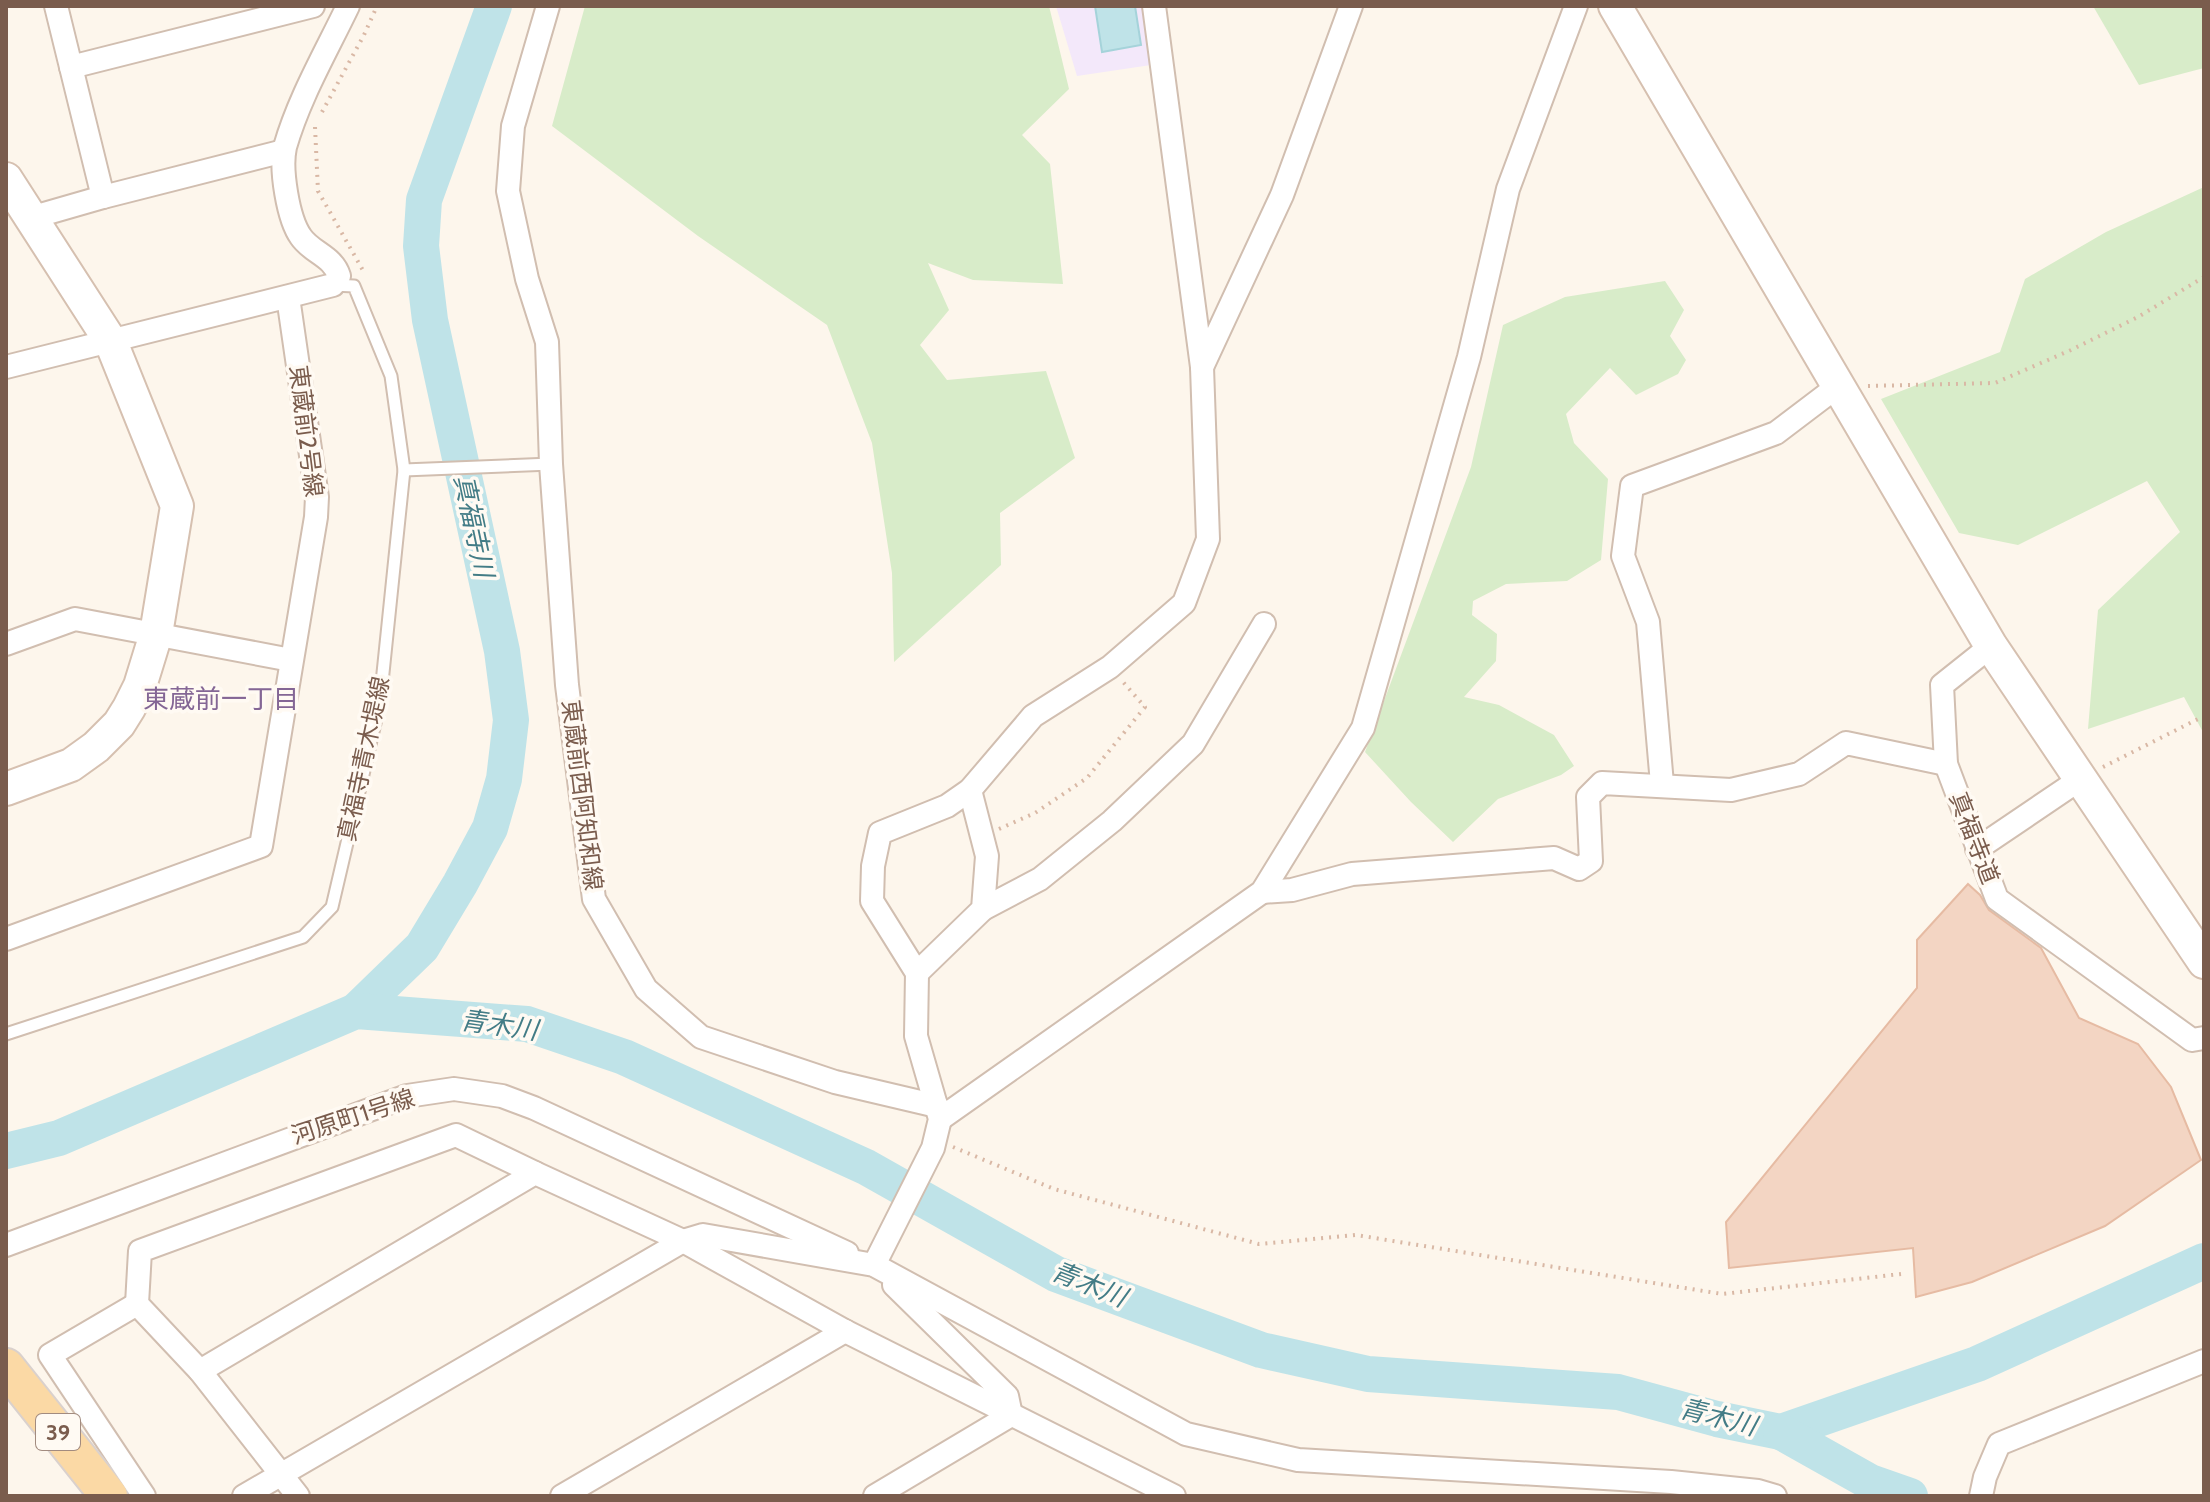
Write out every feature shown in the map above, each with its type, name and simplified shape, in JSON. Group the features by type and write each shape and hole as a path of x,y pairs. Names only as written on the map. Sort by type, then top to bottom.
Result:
{"main road":[{"name":"39","path":"6,1367 109,1496"}],"street":[{"path":"56,6 103,197"},
{"path":"71,67 313,6"},
{"path":"6,367 333,285 339,276 336,266 301,237 287,201 284,151 299,108 348,6"},
{"name":"東蔵前西阿知和線","path":"548,6 513,126 508,191 527,279 547,342 551,464 567,685 594,899 646,989 701,1037 835,1082 936,1128"},
{"path":"936,1128 916,1036 917,973 872,901 873,866 880,833 947,806 970,790 1033,716 1110,667 1184,603 1208,539 1202,367 1154,6"},
{"path":"1202,367 1282,195 1351,6"},
{"path":"874,1265 936,1128 1262,892 1363,728 1469,357 1508,189 1576,6"},
{"path":"1615,6 1991,646 2204,962"},
{"path":"30,218 284,151"},
{"path":"6,179 111,342 177,506 156,634 140,686 119,724 96,747 71,765 6,789"},
{"name":"東蔵前2号線","path":"6,939 261,846 317,497 288,297"},
{"path":"1662,784 1648,622 1623,556 1632,486 1776,433 1838,386"},
{"path":"6,644 75,619 291,660"},
{"path":"917,973 983,909 1040,879 1112,821 1193,744 1264,624"},
{"name":"真福寺道","path":"1991,646 1942,685 1946,764 1997,899 2192,1040 2204,1038"},
{"path":"1262,892 1292,890 1352,874 1554,858 1579,869 1591,861 1588,797 1602,783 1731,790 1799,774 1846,743 1946,764"},
{"path":"1977,849 2079,780"},
{"path":"970,790 987,856 983,909"},
{"name":"河原町1号線","path":"6,1245 407,1096 454,1089 502,1096 534,1108 874,1265"},
{"path":"298,1496 200,1371 137,1304 140,1251 456,1135 683,1241 845,1331 1174,1496"},
{"path":"200,1371 535,1173"},
{"path":"244,1496 683,1241 703,1235 874,1265 1186,1434 1298,1460 1671,1482 1758,1491 1775,1496"},
{"path":"874,1265 1007,1396 1011,1415"},
{"path":"137,1304 50,1355 144,1496"},
{"path":"562,1496 845,1331"},
{"path":"1983,1486 1999,1444 2204,1361"},
{"path":"875,1496 1011,1415"}],"lane":[{"name":"真福寺青木堤線","path":"6,1034 303,937 332,907 380,702 404,470 391,376 354,286 333,285"},
{"path":"404,470 551,464"}],"path":[{"path":"322,112 377,6"},
{"path":"315,125 318,191 366,277"},
{"path":"1838,386 1995,383 2125,324 2204,277"},
{"path":"982,836 1035,813 1087,778 1145,707 1110,667"},
{"path":"2079,780 2204,716"},
{"path":"936,1128 1054,1189 1259,1244 1356,1235 1722,1294 1901,1274"}],"shaded area":[{"path":"1056,6 1144,6 1151,65 1077,76"}],"green space":[{"path":"585,6 1049,6 1069,89 1022,135 1050,164 1063,284 973,280 928,263 949,310 920,345 947,380 1046,371 1075,458 1000,513 1001,565 894,662 892,573 872,443 827,325 698,236 552,126"},
{"path":"2093,6 2204,6 2204,68 2139,85"},
{"path":"2204,187 2204,734 2184,697 2088,729 2098,610 2180,532 2147,481 2018,545 1959,533 1881,399 2000,352 2025,279 2106,232"},
{"path":"1665,281 1684,310 1670,336 1686,360 1678,374 1636,395 1610,368 1566,414 1574,443 1608,479 1601,560 1567,581 1506,584 1473,601 1472,615 1497,634 1496,661 1464,697 1499,705 1554,735 1574,766 1561,775 1498,799 1453,842 1365,752 1471,467 1503,325 1565,297"}],"water":[{"path":"1095,6 1135,6 1141,45 1102,52"}],"building":[{"path":"1968,884 1980,895 1989,910 2041,948 2079,1018 2138,1044 2171,1087 2201,1160 2105,1226 1972,1282 1916,1297 1913,1248 1729,1268 1726,1222 1917,988 1917,940"}],"waterway":[{"name":"真福寺川","path":"356,1011 422,947 490,828 504,779 511,720 502,651 430,320 421,246 424,200 494,6"},
{"name":"青木川","path":"6,1151 59,1138 356,1011 527,1024 624,1057 866,1167 1056,1274 1261,1350 1368,1374 1618,1392 1717,1419 1781,1432 1977,1364 2204,1261"},
{"path":"1781,1432 1870,1482 1910,1496"}],"district":[{"name":"東蔵前一丁目","path":"221,699"}]}
